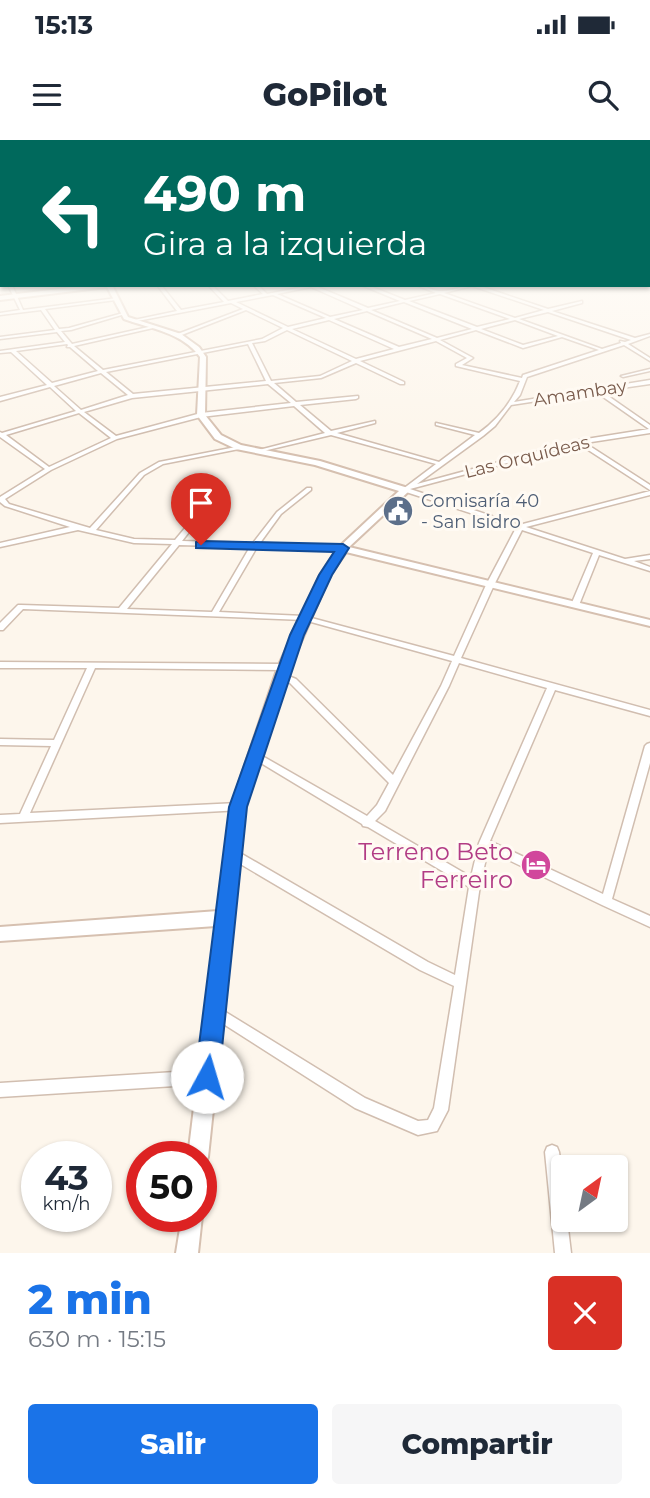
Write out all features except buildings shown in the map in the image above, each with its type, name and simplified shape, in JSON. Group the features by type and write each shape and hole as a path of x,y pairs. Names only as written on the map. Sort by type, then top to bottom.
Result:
{"main road":[{"path":"157,329 177,335 201,352 201,415 218,437 239,447 332,467 405,490 343,548 325,575 304,618 254,755 238,807 231,853 200,1141"},
{"path":"343,548 650,623"},
{"path":"0,934 225,918"},
{"path":"187,1253 190,1232"}],"street":[{"path":"0,338 63,329"},
{"path":"0,352 67,345 142,329"},
{"path":"177,335 193,329"},
{"path":"0,399 103,371 250,343 266,339 284,329"},
{"path":"288,329 402,383"},
{"path":"353,329 398,349"},
{"path":"413,329 471,358 458,365 522,380"},
{"path":"0,434 132,396 321,377 355,360 476,329 523,347 561,335"},
{"path":"543,329 600,349"},
{"path":"603,329 633,339"},
{"path":"55,331 67,345 132,396"},
{"path":"405,490 481,435 510,404 522,380 535,372 600,349 650,335"},
{"path":"622,342 650,360"},
{"path":"250,343 270,382 328,432 441,464"},
{"path":"12,350 78,410 115,438"},
{"path":"623,376 650,370"},
{"name":"Amambay","path":"510,404 648,384"},
{"path":"596,390 650,429"},
{"path":"343,548 174,545 134,541 79,528 3,502 4,496 115,438 201,415 356,397"},
{"path":"261,451 373,422"},
{"path":"438,424 481,435"},
{"name":"Las Orquídeas","path":"405,490 580,442 650,429"},
{"path":"0,434 50,470"},
{"path":"580,442 650,490"},
{"path":"91,531 142,474 161,463 239,447"},
{"path":"214,615 254,546 279,513 309,489"},
{"path":"405,490 650,569"},
{"path":"367,822 381,808 445,686 490,584 521,526 650,490"},
{"path":"121,611 204,509 204,498"},
{"path":"0,545 79,528"},
{"path":"575,605 597,552"},
{"path":"624,561 650,557"},
{"path":"0,628 21,607 304,618 650,713"},
{"path":"0,665 283,672 394,782"},
{"path":"23,818 92,666"},
{"path":"215,1012 360,1103 418,1128 432,1126 441,1110 475,885 484,843 552,687"},
{"path":"0,742 57,743"},
{"path":"606,902 650,746"},
{"path":"254,755 475,885"},
{"path":"0,819 238,807"},
{"path":"484,843 650,922"},
{"path":"231,853 424,966 460,983"},
{"path":"0,1090 207,1077"},
{"path":"552,1152 563,1253"}],"place":[{"name":"Comisaría 40 - San Isidro","path":"398,511"},
{"name":"Terreno Beto Ferreiro","path":"536,865"}],"route":[{"path":"201,545 343,548 325,575 297,635 238,807 207,1077"}]}
